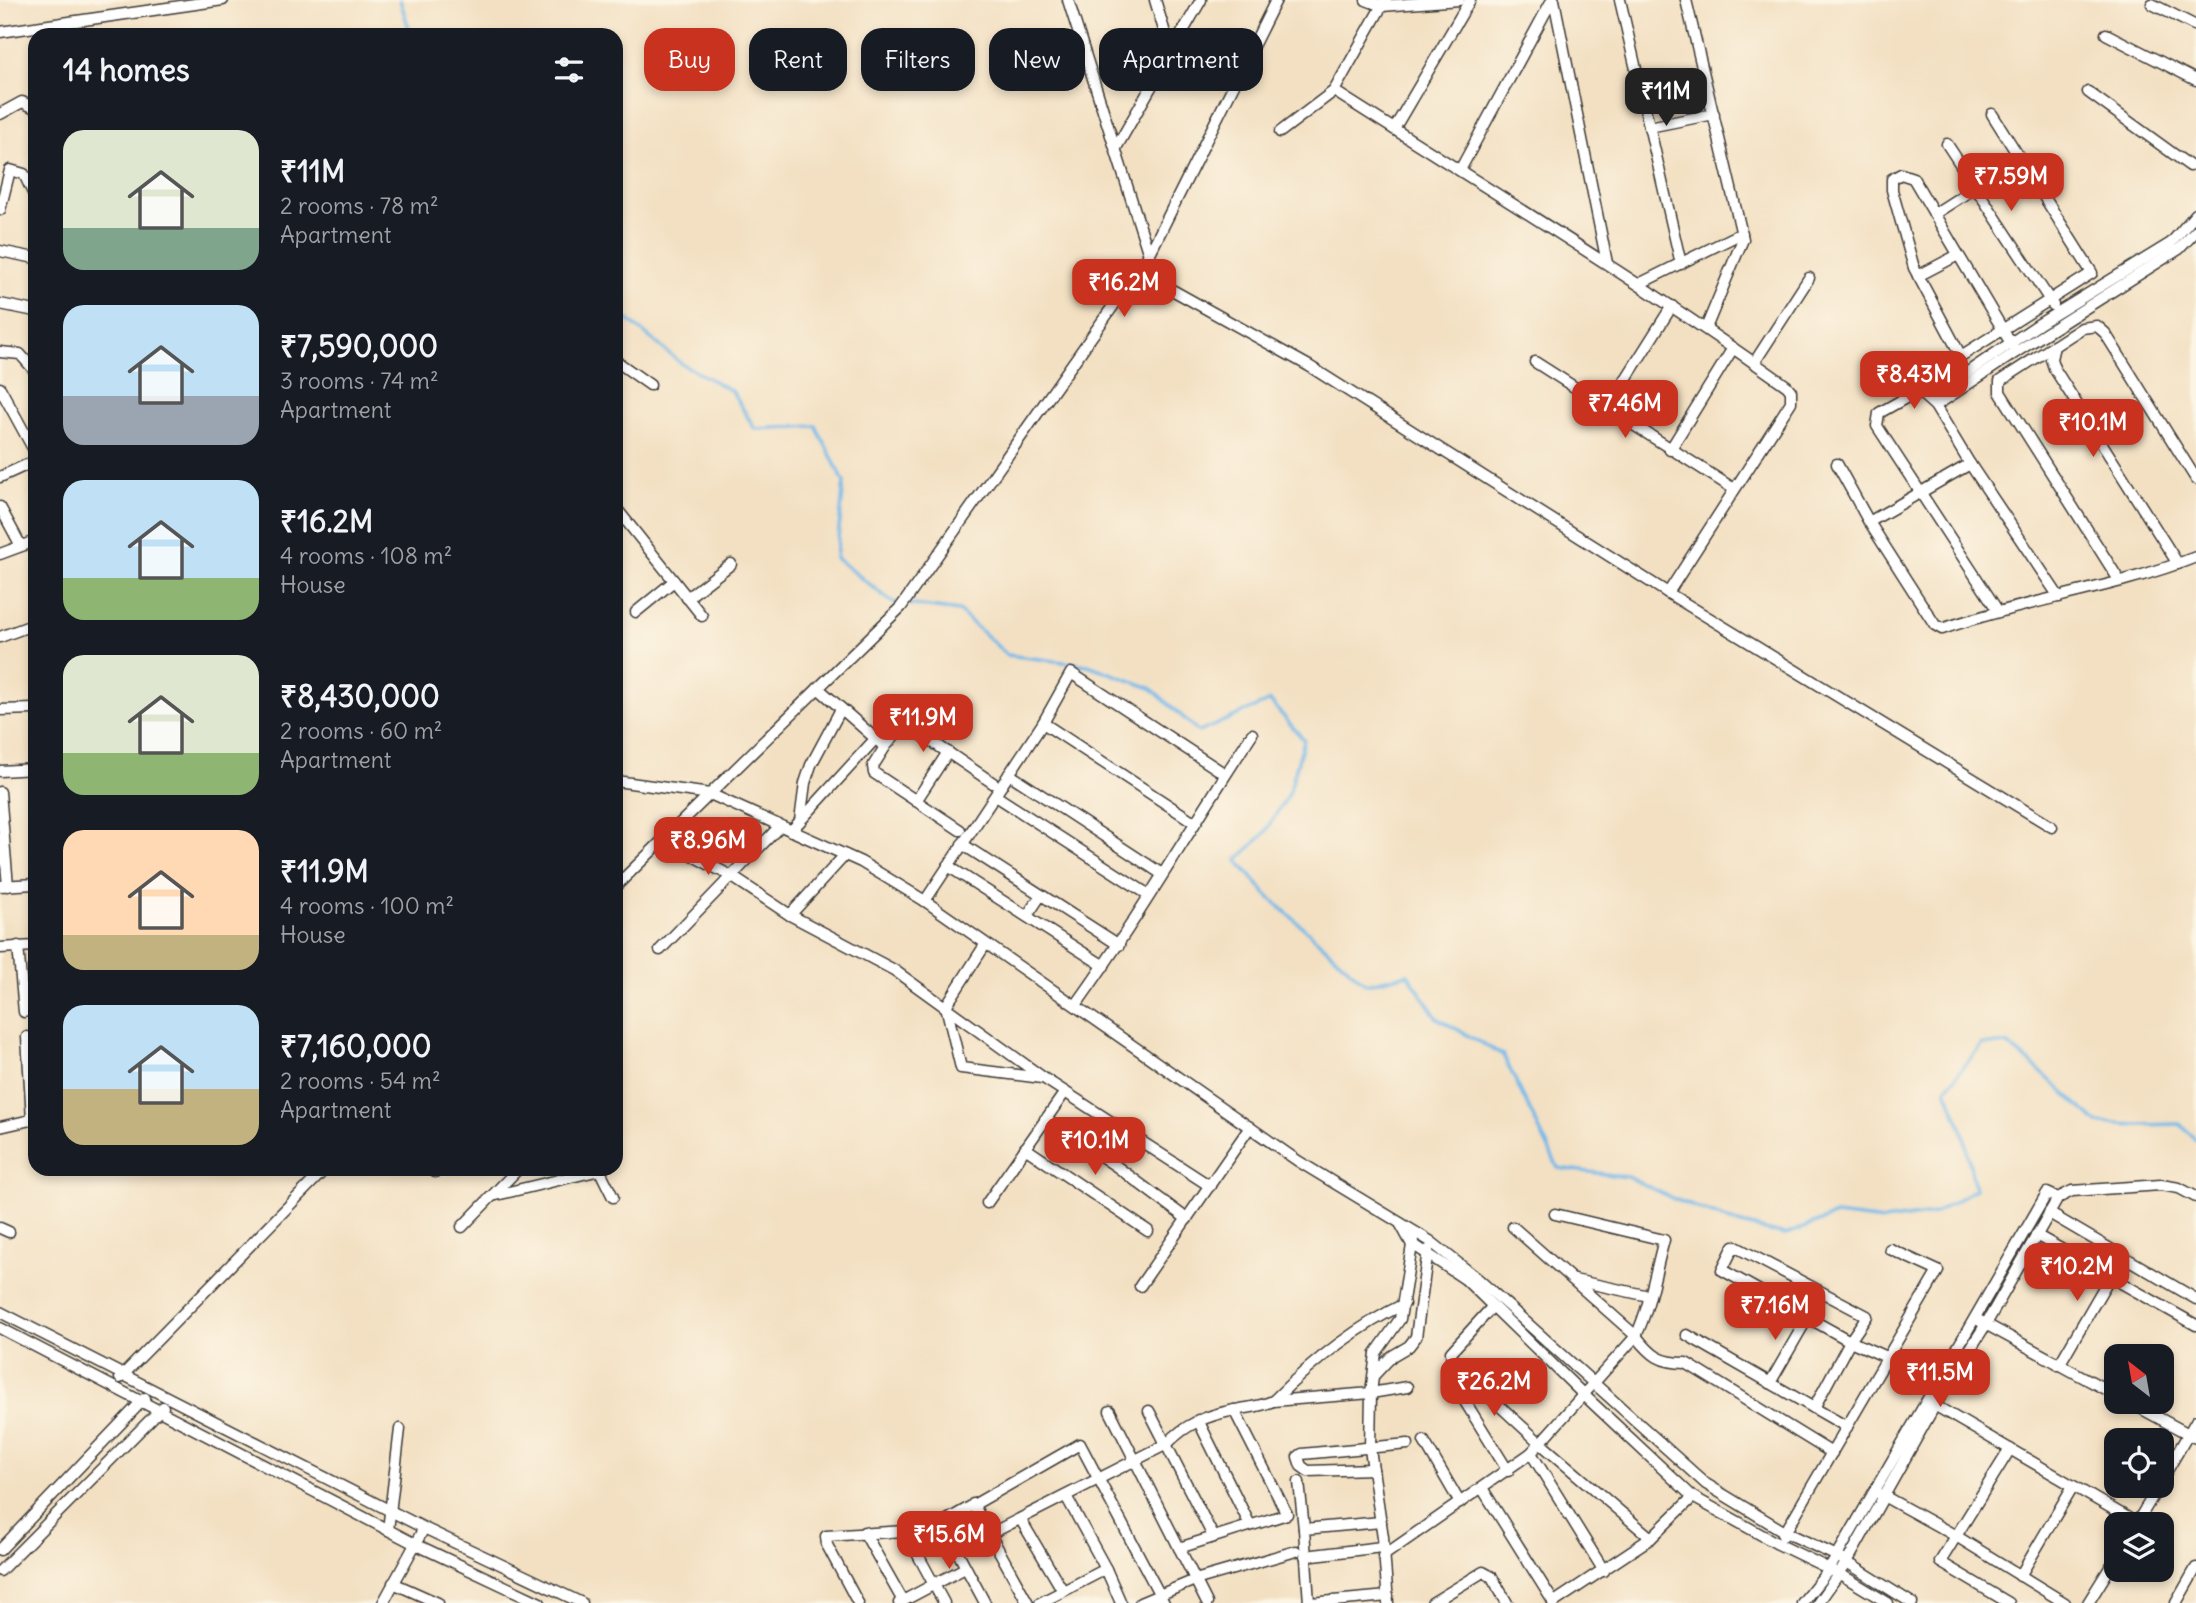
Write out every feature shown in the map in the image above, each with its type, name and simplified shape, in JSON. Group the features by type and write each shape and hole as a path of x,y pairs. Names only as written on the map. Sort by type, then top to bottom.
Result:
{"street":[{"path":"0,32 223,0"},
{"path":"1068,0 1149,255"},
{"path":"1155,0 1163,28"},
{"path":"1185,28 1201,0"},
{"path":"623,879 903,603 1149,255 1276,0"},
{"path":"1366,0 1384,3 1459,0"},
{"path":"1394,129 1470,0"},
{"path":"1460,170 1553,0"},
{"path":"1553,0 1608,263"},
{"path":"1620,0 1681,264"},
{"path":"1686,0 1744,239 1706,328"},
{"path":"1280,132 1334,91 1384,3"},
{"path":"2152,4 2196,26"},
{"path":"2106,34 2196,80"},
{"path":"1116,148 1149,91"},
{"path":"1334,91 1608,263 1787,386 1792,397 1791,402 1668,593"},
{"path":"2088,92 2194,165"},
{"path":"0,114 22,102 28,105"},
{"path":"1649,127 1714,114"},
{"path":"1992,114 2092,273 2097,289"},
{"path":"1947,144 2048,300 2075,333"},
{"path":"1934,214 2020,159"},
{"path":"0,210 10,170 24,174 28,182"},
{"path":"1961,356 1918,276 1892,190 1892,179 1900,174 1913,178 2013,348"},
{"path":"1931,403 2013,348 2060,312 2175,246 2196,214"},
{"path":"1931,403 1940,391 1989,357 2067,321 2196,231"},
{"path":"1639,284 1742,233"},
{"path":"0,251 28,257"},
{"path":"1918,276 1958,254"},
{"path":"1138,271 1309,366 1668,593 2052,827"},
{"path":"1961,356 2092,273"},
{"path":"1754,363 1809,278"},
{"path":"0,304 28,310"},
{"path":"1606,409 1672,306"},
{"path":"2119,580 2000,391 2000,381 2082,328 2097,326 2105,333 2196,479"},
{"path":"2054,346 2051,359 2054,369 2178,564"},
{"path":"1670,450 1733,348"},
{"path":"0,352 20,354 28,363"},
{"path":"1961,356 1989,357"},
{"path":"1535,362 1734,489"},
{"path":"623,365 650,385"},
{"path":"0,388 28,439"},
{"path":"1918,391 1931,403 2059,597"},
{"path":"1940,391 1918,391 1879,413 1877,426 1998,611"},
{"path":"0,477 28,464"},
{"path":"1837,464 1869,522 1935,625 1942,629 2196,557"},
{"path":"1869,522 1970,464"},
{"path":"0,507 21,546"},
{"path":"623,517 702,616"},
{"path":"0,554 28,544"},
{"path":"687,598 731,564"},
{"path":"636,612 674,581"},
{"path":"0,637 28,627"},
{"path":"925,901 1043,723 1071,673 1225,774"},
{"path":"818,688 885,747"},
{"path":"0,710 28,709"},
{"path":"800,821 805,783 811,765 841,709"},
{"path":"791,831 898,714"},
{"path":"1043,723 1194,822"},
{"path":"960,830 872,770 885,747 906,724 993,782"},
{"path":"1076,1005 1119,945 1194,822 1252,734"},
{"path":"916,801 948,752"},
{"path":"0,771 28,769"},
{"path":"1009,774 1162,874"},
{"path":"623,782 710,794 845,855 925,901 1298,1161 1399,1223 1417,1231 1478,1279 1706,1484 1786,1532 1837,1556 1912,1603"},
{"path":"0,792 4,886 28,884"},
{"path":"996,796 1149,895"},
{"path":"1074,847 1087,825"},
{"path":"660,950 780,826"},
{"path":"663,841 731,876 790,915 894,970 1045,1079 1210,1186"},
{"path":"962,844 1119,945"},
{"path":"790,915 845,855"},
{"path":"948,866 1104,965"},
{"path":"1027,916 1041,895"},
{"path":"985,945 946,1006 961,1068 1045,1079"},
{"path":"18,946 24,1012"},
{"path":"0,948 28,946"},
{"path":"27,1037 28,1049"},
{"path":"987,1203 1065,1092"},
{"path":"1045,1119 1116,1166 1187,1219"},
{"path":"0,1127 28,1120"},
{"path":"1140,1286 1250,1127"},
{"path":"1025,1148 1148,1231"},
{"path":"114,1386 318,1176"},
{"path":"462,1227 511,1176"},
{"path":"492,1196 575,1176"},
{"path":"603,1176 612,1197"},
{"path":"1818,1603 1835,1571 1837,1556 1879,1494 1931,1403 1986,1324 2058,1198 2072,1191 2161,1185 2179,1188 2196,1197"},
{"path":"1931,1403 1938,1380 2047,1193 2058,1198"},
{"path":"2049,1213 2196,1299"},
{"path":"1140,1603 1161,1598 1195,1580 1301,1553 1382,1551 1460,1503 1531,1453 1585,1396 1636,1336 1646,1314 1664,1240 1555,1214"},
{"path":"1399,1223 1411,1243 1465,1279 1693,1497 1778,1545 1835,1571 1888,1603"},
{"path":"1513,1227 1636,1336 1651,1355 1671,1363 1686,1363 1832,1453"},
{"path":"1300,1482 1304,1530 1301,1553 1310,1603 1388,1600 1381,1522 1370,1448 1371,1393 1376,1353 1398,1325 1404,1304 1411,1243 1417,1231"},
{"path":"2036,1235 2196,1325"},
{"path":"1375,1374 1392,1356 1413,1342 1417,1331 1430,1241"},
{"path":"1814,1408 1850,1341 1867,1316 1734,1246 1722,1270 1850,1341 1938,1380"},
{"path":"1778,1545 1938,1271 1890,1249"},
{"path":"2059,1365 2122,1256"},
{"path":"1571,1279 1649,1296"},
{"path":"1404,1304 1406,1314 1417,1331"},
{"path":"990,1534 1167,1444 1180,1430 1198,1420 1234,1410 1263,1406 1273,1401 1326,1352 1360,1328 1404,1304"},
{"path":"1493,1306 1451,1352 1450,1358 1540,1443 1651,1538"},
{"path":"0,1312 424,1528 577,1602"},
{"path":"1770,1383 1808,1317"},
{"path":"1974,1318 2104,1389"},
{"path":"0,1328 416,1545 540,1603"},
{"path":"1687,1335 1847,1427"},
{"path":"1454,1363 1448,1374 1508,1471"},
{"path":"1273,1401 1371,1393 1407,1387"},
{"path":"0,1550 152,1389"},
{"path":"0,1571 171,1399"},
{"path":"1931,1403 2117,1512"},
{"path":"1180,1548 1287,1514 1234,1410"},
{"path":"1110,1411 1207,1603"},
{"path":"1149,1411 1213,1536"},
{"path":"2151,1414 2192,1436"},
{"path":"1198,1420 1250,1525"},
{"path":"2174,1463 2192,1436 2196,1421"},
{"path":"388,1530 400,1429"},
{"path":"1424,1441 1460,1503"},
{"path":"858,1603 827,1545 826,1535 905,1531 942,1523 1080,1444 1161,1598"},
{"path":"1373,1469 1308,1471 1301,1466 1298,1457 1302,1454 1408,1444"},
{"path":"2009,1603 1940,1562 2010,1449"},
{"path":"1531,1453 1604,1571"},
{"path":"2020,1576 2073,1486"},
{"path":"1482,1488 1554,1603 1651,1538 1693,1497"},
{"path":"1879,1494 1956,1536 2065,1603"},
{"path":"1802,1603 1847,1562 1879,1494"},
{"path":"1066,1496 1121,1603"},
{"path":"973,1504 1028,1603"},
{"path":"1021,1520 1063,1591"},
{"path":"1304,1530 1381,1522"},
{"path":"942,1523 985,1603"},
{"path":"383,1603 424,1528"},
{"path":"905,1531 944,1603"},
{"path":"864,1532 901,1602 965,1568"},
{"path":"2176,1603 2196,1568"},
{"path":"1040,1603 1106,1570"},
{"path":"1432,1603 1483,1572 1492,1577 1507,1603"},
{"path":"2088,1603 2104,1577"},
{"path":"393,1583 431,1601"}],"waterway":[{"path":"400,0 409,28"},
{"path":"623,316 682,364 732,391 755,429 816,426 844,482 836,558 892,602 959,611 1007,655 1088,665 1151,688 1199,732 1270,701 1304,740 1289,793 1264,834 1237,860 1267,895 1366,984 1408,974 1437,1018 1503,1055 1558,1168 1628,1177 1674,1199 1734,1222 1785,1235 1836,1215 1884,1221 1934,1214 1975,1189 1963,1132 1946,1089 1982,1044 2006,1044 2098,1123 2180,1124 2196,1140"}]}
